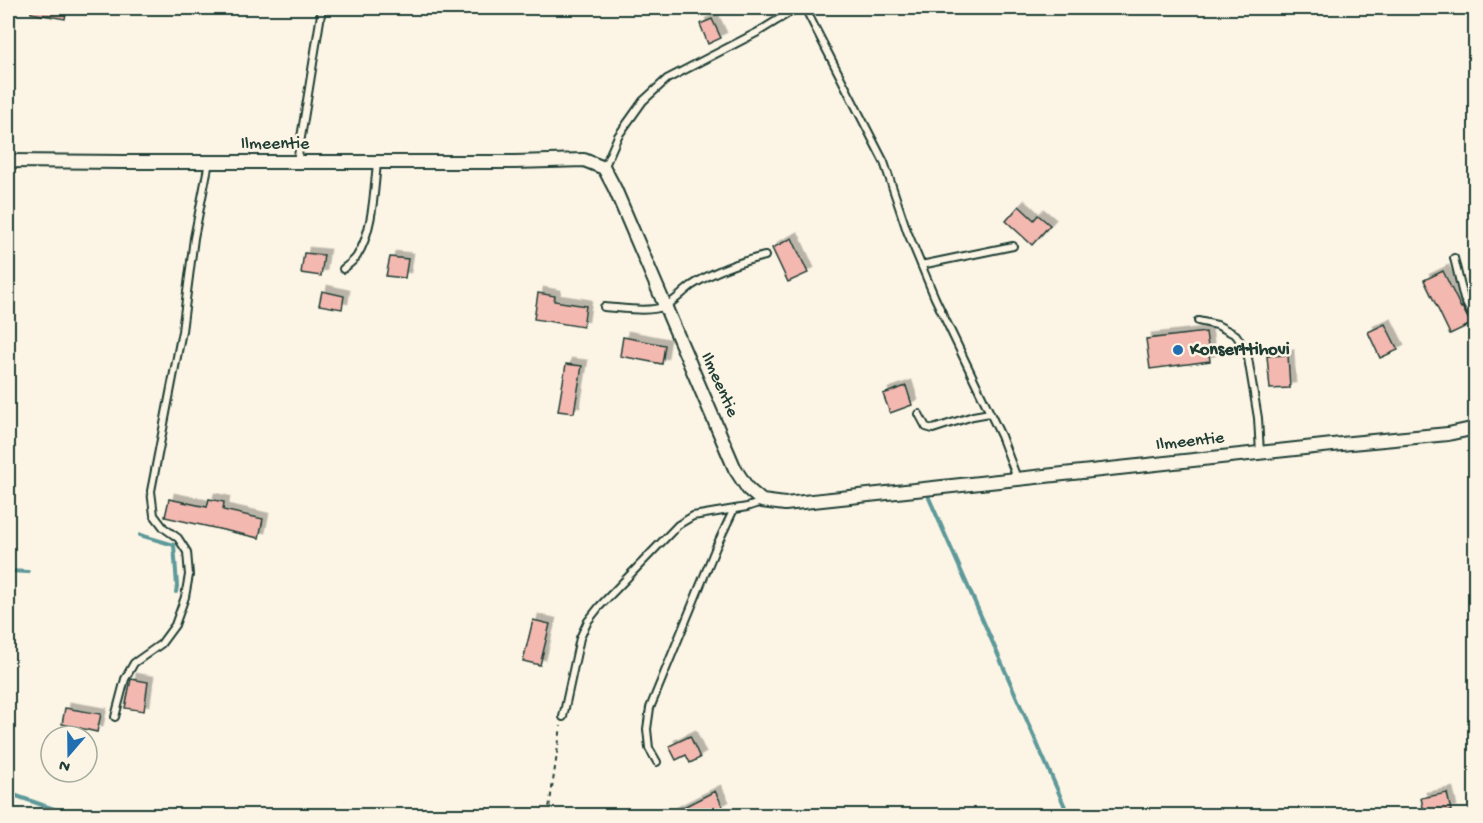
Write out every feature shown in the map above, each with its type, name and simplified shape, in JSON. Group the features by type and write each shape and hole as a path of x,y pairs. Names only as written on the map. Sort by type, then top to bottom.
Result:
{"street":[{"name":"Ilmeentie","path":"8,161 515,162 584,160 604,168 735,469 748,489 762,501 785,504 1448,434 1476,428"}],"lane":[{"path":"297,162 322,8"},
{"path":"604,168 618,136 643,101 667,79 758,32 797,8"},
{"path":"804,8 884,162 921,265 1001,436 1018,479"},
{"path":"115,717 125,679 134,663 161,644 175,625 185,597 189,575 187,552 178,538 164,528 154,514 151,491 182,332 194,238 209,161"},
{"path":"343,269 357,257 366,237 372,210 377,162"},
{"path":"921,265 1013,246"},
{"path":"604,307 642,310 664,306 690,286 716,271 765,256"},
{"path":"1454,258 1464,299 1476,323"},
{"path":"1198,321 1217,325 1236,335 1247,352 1258,418 1260,453"},
{"path":"918,414 926,427 933,429 990,413"},
{"path":"563,717 580,638 588,621 599,607 678,525 693,516 747,507 762,501"},
{"path":"657,762 649,748 647,729 650,708 716,547 734,509"}],"path":[{"path":"548,816 563,717"}],"building":[{"path":"31,8 67,8 65,19 31,13"},
{"path":"712,19 721,38 708,44 700,24"},
{"path":"1019,206 1034,220 1038,215 1050,225 1032,245 1006,221"},
{"path":"792,238 808,273 788,282 772,248"},
{"path":"304,253 324,255 321,276 301,273"},
{"path":"390,257 408,259 405,278 386,276"},
{"path":"1443,271 1471,324 1450,334 1424,280"},
{"path":"322,291 344,296 342,309 319,305"},
{"path":"538,293 555,296 554,301 586,306 583,327 534,319"},
{"path":"1385,324 1398,350 1380,358 1368,332"},
{"name":"Konserttihovi","path":"1206,332 1210,361 1150,369 1146,339"},
{"path":"623,337 665,345 662,364 620,356"},
{"path":"1288,355 1290,388 1270,389 1267,356"},
{"path":"566,364 582,366 574,413 558,411"},
{"path":"906,386 912,405 890,413 883,394"},
{"path":"169,499 207,507 209,499 224,502 223,510 263,519 259,538 165,517"},
{"path":"533,620 550,624 540,665 523,661"},
{"path":"131,679 148,682 144,711 125,708"},
{"path":"65,708 101,714 99,724 62,724"},
{"path":"690,736 700,758 690,763 686,755 676,760 669,746"},
{"path":"715,791 723,807 707,816 666,816"},
{"path":"1447,793 1451,811 1425,816 1421,798"}],"waterway":[{"path":"929,498 1069,816"},
{"path":"140,535 174,545 176,592"},
{"path":"8,571 28,572"},
{"path":"8,793 74,816"}],"place":[{"name":"Konserttihovi","path":"1178,350"}]}
